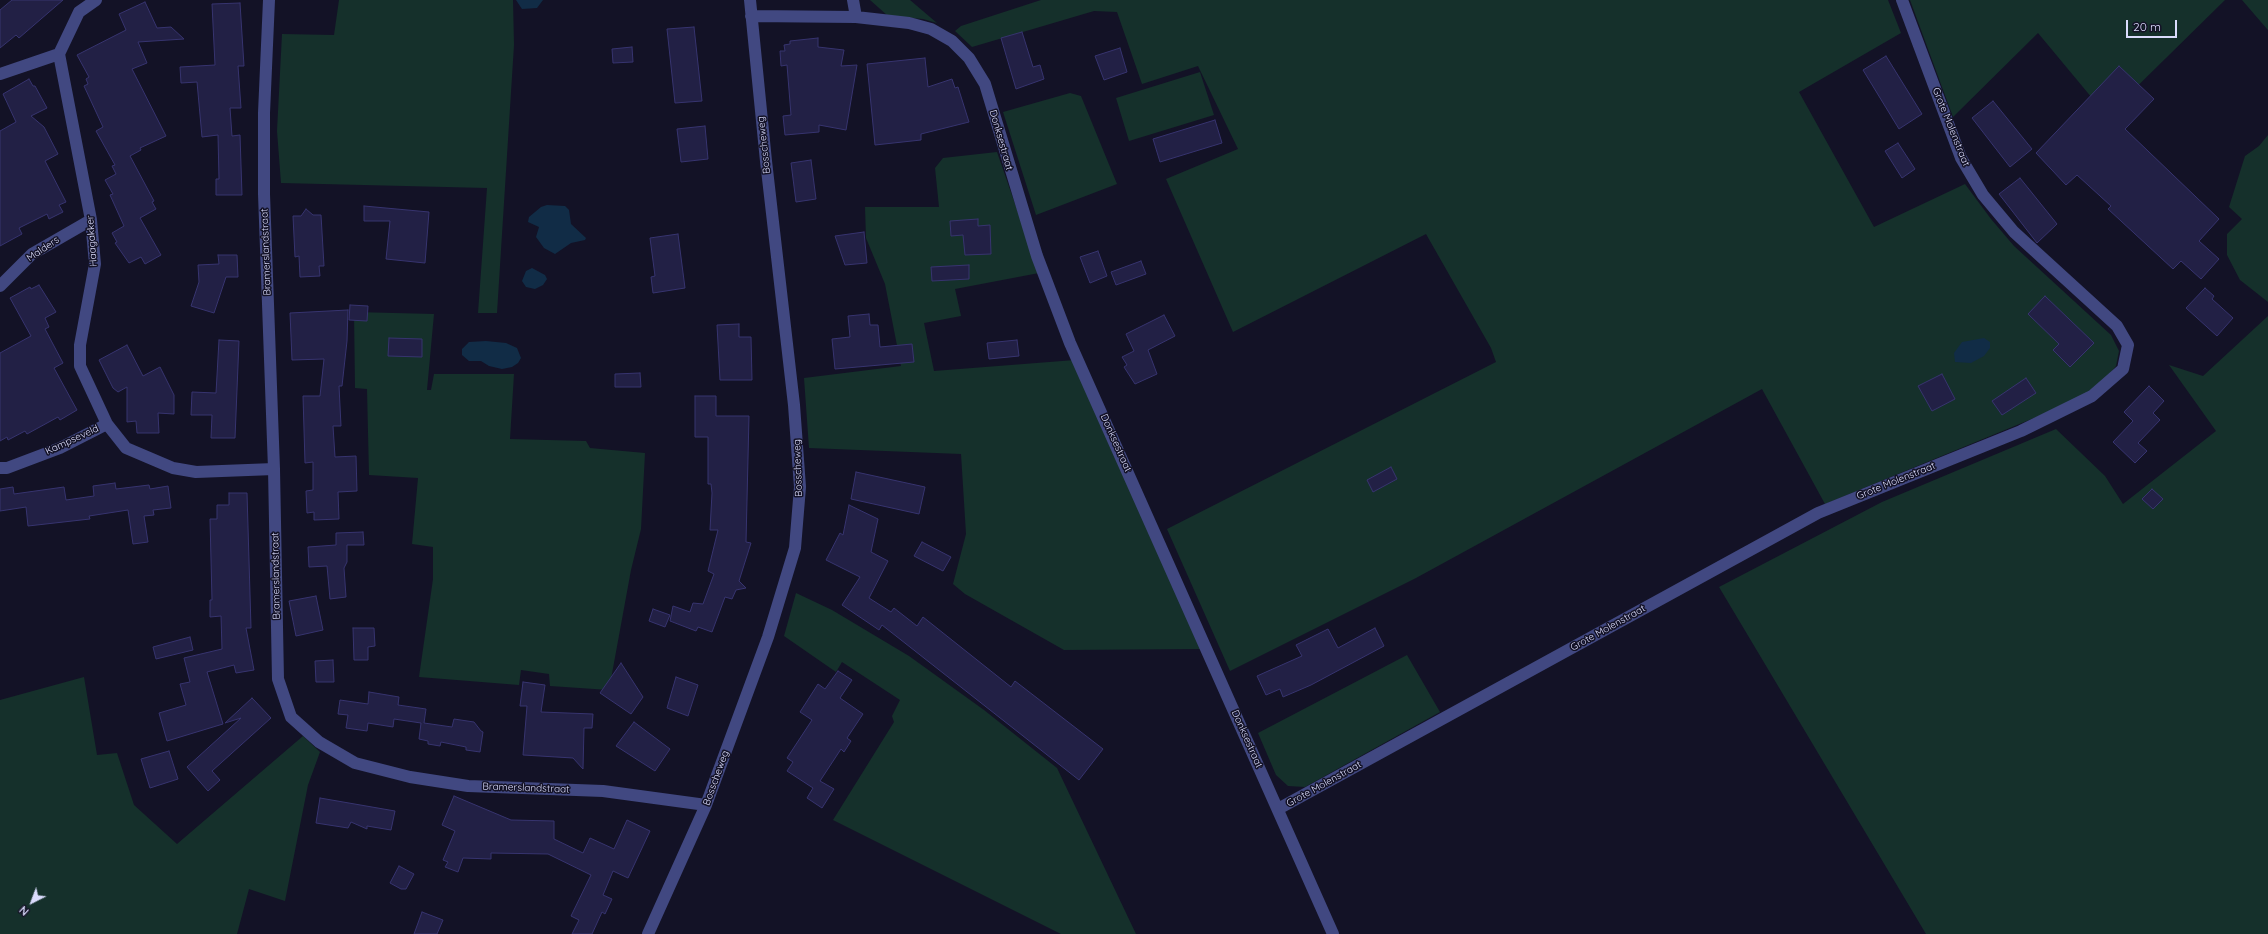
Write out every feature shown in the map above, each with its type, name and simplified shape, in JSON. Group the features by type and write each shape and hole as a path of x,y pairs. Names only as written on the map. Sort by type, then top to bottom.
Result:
{"street":[{"path":"0,74 59,54 79,12 96,0"},
{"name":"Bramerslandstraat","path":"269,0 264,113 264,194 274,468 278,679 291,717 319,742 355,763 410,777 468,786 603,791 706,805"},
{"name":"Bosscheweg","path":"648,934 706,805 768,637 795,548 800,487 794,405 750,0"},
{"path":"853,0 856,16"},
{"name":"Grote Molenstraat","path":"1278,809 1818,513 2021,431 2092,396 2123,369 2128,345 2117,326 2014,232 1983,195 1961,158 1902,0"},
{"name":"Donksestraat","path":"751,16 856,16 909,23 931,29 952,41 965,54 985,84 1037,256 1070,343 1333,934"},
{"name":"Haagakker","path":"59,54 91,220 95,264 80,345 80,366 107,424"},
{"name":"Malders","path":"0,286 32,254 91,220"},
{"name":"Kampseveld","path":"0,468 7,468 60,448 107,424 126,448 173,468 196,472 274,468"}],"green space":[{"path":"339,0 513,0 514,45 497,313 478,313 487,188 281,183 277,131 282,34 334,35"},
{"path":"870,0 910,0 937,23 923,19 888,16"},
{"path":"1041,0 1888,0 1901,33 1799,92 1874,227 1965,184 1991,219 2014,246 2111,335 2119,351 2116,366 2105,380 2083,395 2051,411 1825,504 1762,389 1416,578 1230,671 1167,529 1496,362 1491,348 1426,234 1233,332 1166,179 1238,149 1198,66 1142,84 1117,12 1094,11 972,47 955,31 961,26"},
{"path":"1910,0 2225,0 2107,116 2038,33 1953,117"},
{"path":"2242,0 2268,0 2268,30 2267,29"},
{"path":"1200,72 1214,115 1129,141 1116,98"},
{"path":"1070,93 1081,96 1117,184 1036,215 1003,112"},
{"path":"2268,135 2268,302 2240,280 2227,255 2227,234 2242,219 2229,207 2245,156 2259,146"},
{"path":"997,152 1039,273 955,289 961,316 924,323 934,371 1075,360 1202,649 1064,650 965,594 953,584 966,534 961,454 809,448 804,378 901,366 885,284 866,238 865,207 939,207 935,168 943,158"},
{"path":"354,312 434,314 427,390 431,390 434,374 514,374 510,439 586,441 590,448 645,453 641,529 631,570 609,690 550,686 549,674 521,670 519,685 419,677 433,579 433,547 412,544 418,478 369,475 367,389 355,388"},
{"path":"2268,316 2268,934 1926,934 1719,587 1882,502 2056,429 2105,476 2123,504 2216,431 2169,365 2203,376"},
{"path":"796,593 832,610 909,656 984,710 1057,768 1136,934 1061,934 833,820 894,722 892,716 900,700 842,662 836,672 784,636"},
{"path":"1407,655 1440,712 1305,787 1288,786 1276,775 1258,733"},
{"path":"84,677 97,755 117,753 134,805 177,844 303,736 320,752 308,785 285,901 249,889 237,934 0,934 0,700"}],"water":[{"path":"516,0 543,0 537,8 522,9"},
{"path":"547,205 565,206 569,210 571,224 586,238 585,240 571,243 555,254 544,248 536,237 539,227 528,222 529,217 541,207"},
{"path":"532,268 545,275 547,279 543,285 535,289 526,287 522,281 526,271"},
{"path":"1984,338 1990,342 1990,348 1984,356 1971,363 1955,362 1954,353 1962,342"},
{"path":"486,341 506,343 517,348 521,358 518,363 512,367 502,369 489,366 481,361 469,361 462,355 462,349 469,342"}],"building":[{"path":"12,0 63,0 19,38 16,35 0,48 0,10"},
{"path":"145,2 157,28 171,27 184,39 138,42 147,63 132,69 166,136 140,148 141,150 130,156 154,201 152,202 156,209 140,218 161,255 145,264 141,257 129,263 115,243 117,242 112,233 124,226 110,195 113,194 105,180 116,174 112,166 115,165 96,131 103,127 84,86 88,84 86,79 89,77 77,55 126,30 119,14"},
{"path":"240,3 244,66 238,66 241,108 230,108 232,136 240,135 242,195 216,195 216,179 219,179 218,135 202,137 197,82 181,83 180,67 215,65 212,4"},
{"path":"694,27 702,101 675,103 667,29"},
{"path":"1022,32 1033,67 1040,65 1044,79 1016,89 1001,38"},
{"path":"818,38 818,47 844,50 841,66 857,65 846,130 819,125 819,132 785,135 783,116 791,115 787,65 781,66 780,51 785,51 784,45 790,44 790,41"},
{"path":"632,47 633,62 613,63 612,49"},
{"path":"1120,48 1127,72 1104,80 1095,56"},
{"path":"1886,56 1922,114 1899,129 1863,70"},
{"path":"925,58 928,87 952,79 955,88 958,87 969,122 921,134 921,140 875,145 867,64"},
{"path":"2119,66 2154,99 2125,129 2219,219 2199,241 2219,259 2201,279 2181,261 2173,269 2108,209 2111,206 2077,175 2066,185 2036,153"},
{"path":"29,79 33,86 35,86 47,108 31,116 44,127 58,154 45,161 66,202 59,205 63,212 49,219 47,214 19,228 22,234 0,246 0,131 16,122 3,94"},
{"path":"1993,101 2032,149 2010,167 1972,118"},
{"path":"1215,120 1222,143 1160,162 1153,139"},
{"path":"705,126 708,159 681,162 677,129"},
{"path":"1898,143 1915,169 1902,178 1885,151"},
{"path":"811,160 816,199 796,202 791,163"},
{"path":"2020,178 2057,224 2037,243 1999,194"},
{"path":"364,206 429,212 425,263 386,259 390,221 364,221"},
{"path":"306,209 313,215 321,215 324,266 319,266 320,276 300,277 299,256 295,257 293,216 301,216"},
{"path":"978,219 978,226 990,225 991,254 965,255 963,235 951,236 950,221"},
{"path":"864,232 867,263 845,265 835,236"},
{"path":"678,234 685,288 653,293 651,277 655,276 650,238"},
{"path":"1098,251 1107,276 1090,283 1080,257"},
{"path":"218,255 237,255 238,277 226,277 214,313 191,306 199,282 198,265 219,264"},
{"path":"1141,261 1146,274 1116,285 1111,272"},
{"path":"969,265 969,279 932,281 931,267"},
{"path":"39,285 56,312 45,318 49,327 45,329 63,363 54,368 77,410 60,420 58,417 27,434 25,431 8,440 7,437 0,441 0,353 31,336 10,298 30,287 31,289"},
{"path":"2205,288 2214,296 2212,299 2233,318 2217,336 2186,308"},
{"path":"2045,296 2094,343 2070,367 2053,350 2059,344 2028,314"},
{"path":"350,305 368,306 367,321 349,320"},
{"path":"348,310 347,341 342,386 339,386 341,426 333,426 335,457 356,456 357,491 338,492 339,519 314,520 314,512 307,513 306,491 313,490 313,462 305,463 303,396 320,396 324,359 292,360 290,313"},
{"path":"869,314 870,325 878,325 880,347 912,344 914,362 835,369 832,339 850,337 848,316"},
{"path":"1164,315 1175,336 1148,350 1157,374 1135,384 1124,367 1127,365 1122,357 1134,351 1126,334"},
{"path":"739,324 739,337 751,337 752,380 720,380 717,325"},
{"path":"389,338 422,339 422,357 388,356"},
{"path":"219,340 239,341 235,438 211,438 212,415 191,415 192,392 216,393"},
{"path":"1017,340 1019,356 989,359 987,343"},
{"path":"127,345 143,376 160,367 174,395 174,414 158,413 159,433 137,433 136,421 127,422 127,387 118,392 113,388 99,360"},
{"path":"640,373 641,387 615,387 615,374"},
{"path":"1942,374 1955,399 1932,411 1918,386"},
{"path":"2026,378 2036,393 2002,415 1992,401"},
{"path":"2149,386 2164,401 2153,413 2160,420 2138,443 2147,451 2135,463 2113,442 2133,421 2124,412"},
{"path":"695,396 716,396 716,416 749,416 746,542 751,543 739,581 746,588 736,590 732,599 725,597 712,632 698,627 696,631 670,621 673,606 690,612 693,603 703,604 714,574 708,571 718,530 710,530 712,493 711,484 708,484 708,437 695,437"},
{"path":"1391,467 1397,479 1373,492 1367,480"},
{"path":"856,472 925,487 919,514 851,499"},
{"path":"115,483 116,489 149,485 150,489 168,486 171,508 153,510 154,515 144,516 148,542 133,544 128,510 89,516 90,519 28,526 26,507 0,511 0,489 13,487 14,494 64,487 66,500 94,496 93,486"},
{"path":"2152,489 2163,499 2153,509 2142,499"},
{"path":"229,493 247,493 251,628 246,628 254,670 236,673 234,665 207,672 223,724 167,741 159,713 186,705 180,684 190,682 184,658 222,649 221,616 210,617 210,600 212,600 210,519 217,519 217,505 229,505"},
{"path":"849,505 878,519 871,552 888,561 869,598 891,612 894,608 917,626 923,617 1011,687 1015,681 1103,749 1079,780 882,625 879,630 842,605 860,577 826,560 840,533 843,535"},
{"path":"363,532 364,545 347,545 347,562 344,568 346,597 330,599 327,566 309,567 308,547 336,545 336,533"},
{"path":"922,542 951,557 943,571 914,556"},
{"path":"316,596 323,630 296,636 289,601"},
{"path":"653,609 670,615 665,627 649,621"},
{"path":"353,628 374,628 375,646 368,647 368,660 354,660"},
{"path":"1375,628 1384,646 1311,685 1283,697 1280,689 1266,695 1257,676 1302,656 1296,645 1328,629 1338,648"},
{"path":"190,637 193,650 156,659 153,647"},
{"path":"333,660 334,682 316,682 315,661"},
{"path":"621,663 643,697 631,714 600,693"},
{"path":"838,671 852,680 840,698 863,714 847,738 851,741 844,752 841,749 820,781 834,789 822,808 807,798 813,788 787,771 793,762 787,758 812,720 800,712 818,684 825,689"},
{"path":"676,677 698,685 688,716 667,708"},
{"path":"523,682 545,685 541,712 593,714 592,728 584,728 583,769 573,758 523,755 527,706 520,706"},
{"path":"369,692 399,697 398,705 426,709 424,723 452,727 454,719 474,722 483,732 480,752 466,750 466,747 441,742 440,746 428,744 428,741 419,739 421,723 394,719 393,727 368,723 367,731 346,728 348,715 338,714 340,700 368,704"},
{"path":"252,698 271,718 212,771 220,780 208,791 187,767 241,718 225,723"},
{"path":"634,722 670,749 655,771 616,746"},
{"path":"169,751 178,779 150,788 141,759"},
{"path":"454,796 511,820 554,821 554,839 583,853 590,838 614,849 627,820 650,831 628,878 613,871 603,895 612,899 605,914 602,912 592,934 572,934 579,920 571,916 591,875 548,854 491,853 491,859 463,858 458,872 445,867 448,862 443,860 455,831 442,825"},
{"path":"320,798 395,811 391,830 367,826 367,829 351,822 348,828 316,823"},
{"path":"399,866 414,874 406,889 401,889 390,883"},
{"path":"422,912 443,920 437,934 414,934"}]}
